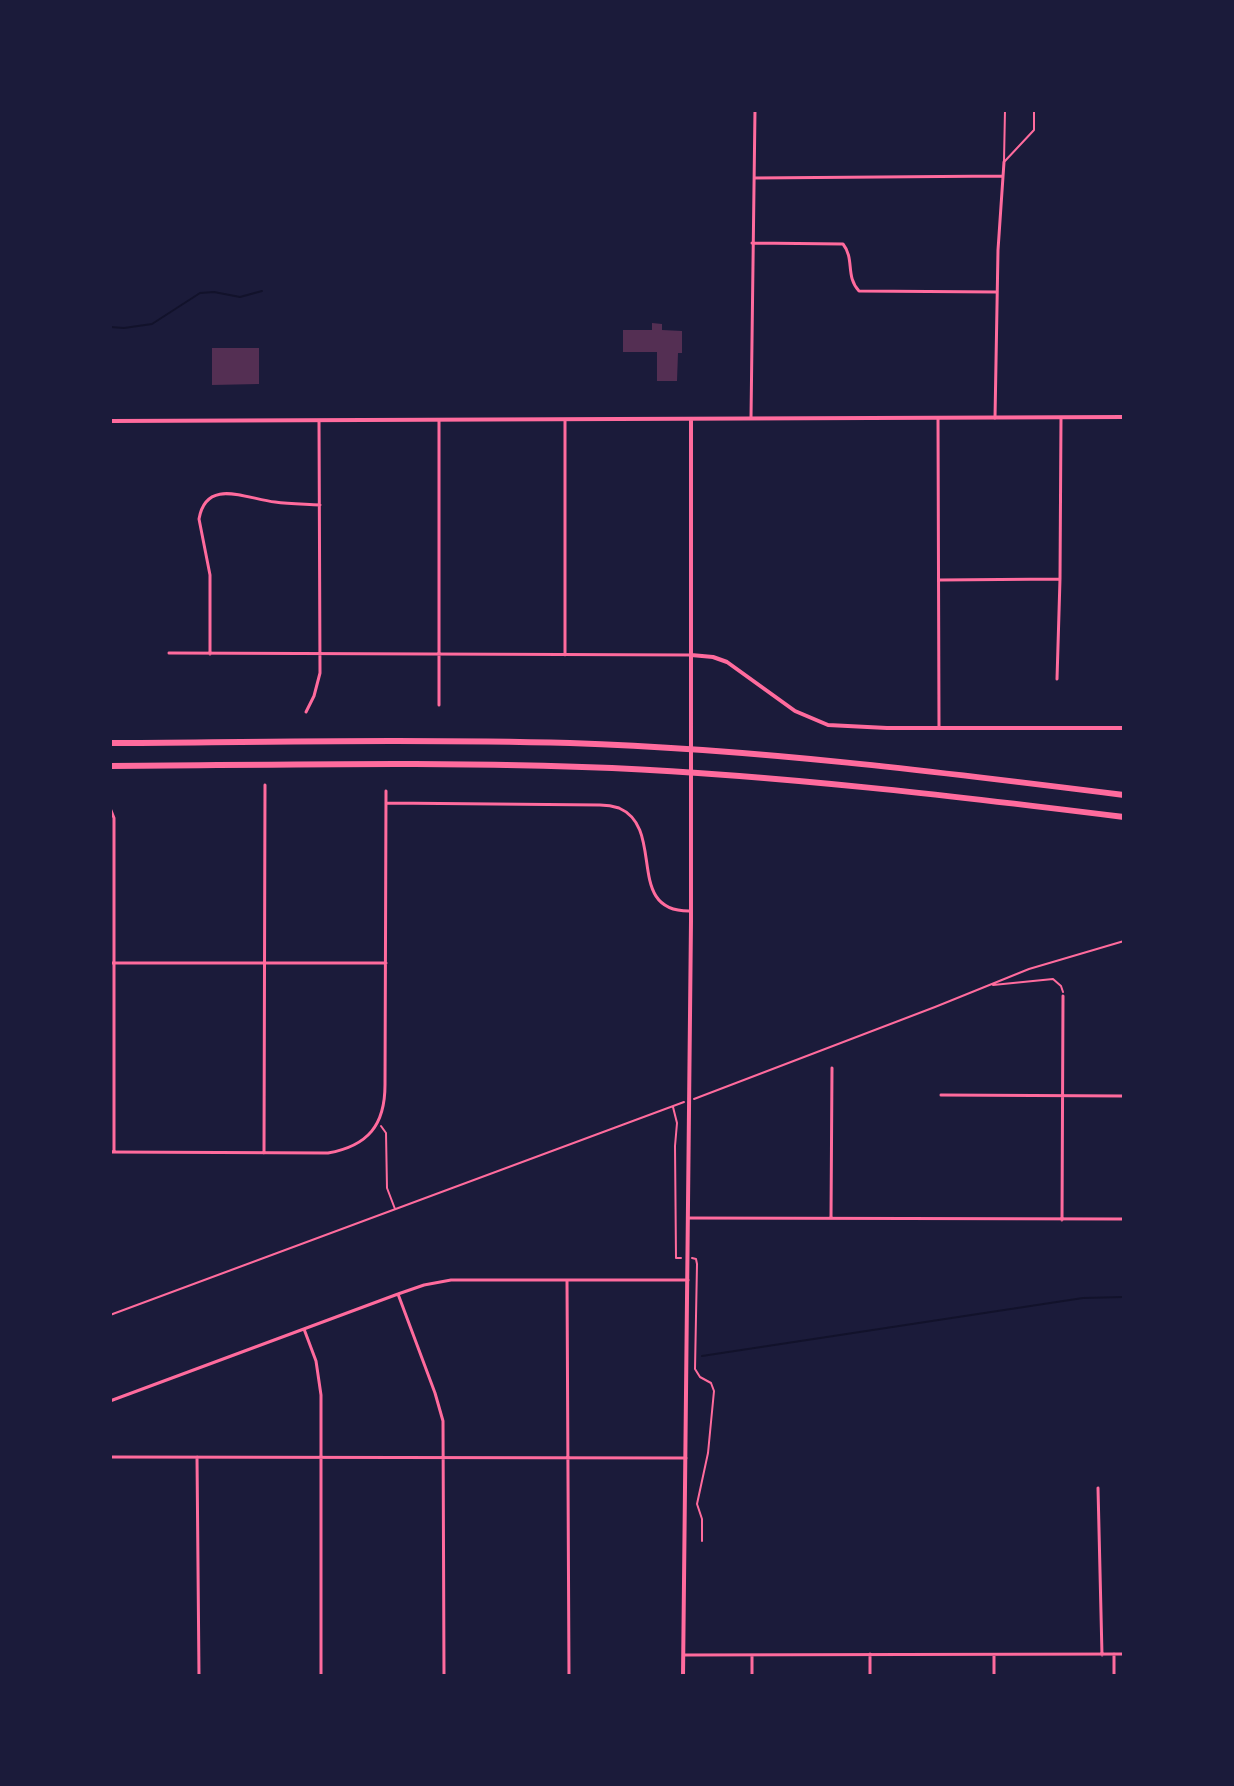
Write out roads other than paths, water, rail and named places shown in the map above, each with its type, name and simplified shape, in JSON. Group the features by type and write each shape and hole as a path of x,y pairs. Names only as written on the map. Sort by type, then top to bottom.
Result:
{"highway":[{"path":"110,743 474,741 657,748 786,757 1124,795"},
{"path":"110,766 615,768 821,783 1124,817"}],"street":[{"path":"751,419 755,110"},
{"path":"995,418 997,292 1004,162"},
{"path":"753,178 1003,176"},
{"path":"752,243 843,244 849,252 851,279 859,291 997,292"},
{"path":"110,421 1124,417"},
{"path":"938,418 939,728"},
{"path":"1057,679 1061,418"},
{"path":"565,420 565,655"},
{"path":"683,1676 692,804 691,420"},
{"path":"306,712 318,682 320,654 319,421"},
{"path":"439,421 439,705"},
{"path":"210,654 210,575 199,519 203,506 210,498 231,493 275,502 320,505"},
{"path":"938,580 1060,579"},
{"path":"169,653 691,655 719,659 785,705 828,725 1124,728"},
{"path":"264,1153 265,785"},
{"path":"111,809 114,818 112,1152 328,1153 342,1151 364,1139 383,1112 386,791"},
{"path":"386,803 600,805 619,808 632,818 641,832 648,877 655,895 676,911 691,911"},
{"path":"112,963 386,963"},
{"path":"1062,1220 1063,996"},
{"path":"831,1218 832,1068"},
{"path":"941,1095 1124,1096"},
{"path":"688,1218 1124,1219"},
{"path":"110,1401 424,1285 451,1280 688,1280"},
{"path":"567,1280 569,1676"},
{"path":"398,1294 440,1408 444,1433 444,1676"},
{"path":"304,1329 319,1377 321,1676"},
{"path":"110,1457 686,1458"},
{"path":"197,1457 199,1676"},
{"path":"1098,1488 1102,1655"},
{"path":"870,1654 870,1676"},
{"path":"1114,1654 1114,1676"},
{"path":"683,1655 1124,1654"},
{"path":"752,1655 752,1676"},
{"path":"994,1655 994,1676"}],"lane":[{"path":"1004,162 1005,110"},
{"path":"1004,162 1034,130 1034,110"}],"waterway":[{"path":"110,327 152,324 200,293 240,297 262,291"},
{"path":"702,1356 1083,1298 1124,1297"}]}
